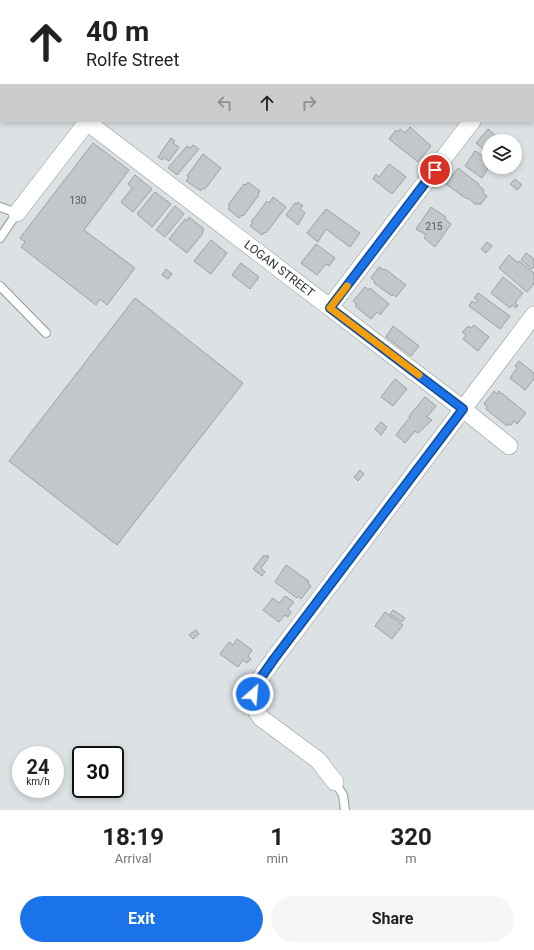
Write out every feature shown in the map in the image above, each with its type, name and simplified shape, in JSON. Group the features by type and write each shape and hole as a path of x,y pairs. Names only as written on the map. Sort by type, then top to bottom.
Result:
{"street":[{"path":"17,213 88,122"},
{"name":"LOGAN STREET","path":"88,122 463,409 509,446"},
{"path":"330,308 471,122"},
{"path":"335,782 318,760 261,718 256,711 254,704 253,694 255,686 534,315"}],"lane":[{"path":"0,207 17,213 0,238"},
{"path":"0,286 46,333"},
{"path":"335,782 343,795 345,810"}],"building":[{"path":"410,127 431,146 418,162 389,139 396,130 398,132 400,129 405,133"},
{"path":"488,129 494,134 484,134"},
{"path":"482,136 482,148 476,143"},
{"path":"171,138 175,141 173,143 179,147 169,161 164,158 162,160 158,157"},
{"path":"93,143 129,170 84,230 135,268 107,305 100,299 96,305 21,247 25,242 20,238"},
{"path":"193,145 199,149 177,175 168,168 187,146 191,148"},
{"path":"475,151 482,156 482,174 485,174 482,178 465,166"},
{"path":"203,154 221,168 205,189 203,188 201,191 186,181 189,177 187,176"},
{"path":"389,164 406,177 392,194 373,179 376,174 379,177"},
{"path":"458,168 479,184 478,185 484,190 483,193 487,196 480,205 478,203 476,205 446,184"},
{"path":"135,175 152,189 133,212 121,202 132,188 128,184"},
{"path":"515,179 522,185 517,190 510,184"},
{"path":"248,182 260,191 258,194 259,195 243,216 242,215 239,218 228,209 230,206 228,205 244,184 246,185"},
{"path":"155,192 171,204 152,227 137,214"},
{"path":"273,197 286,207 266,233 264,232 262,235 250,226 253,223 251,222 267,201 269,203"},
{"path":"298,202 303,206 300,209 305,213 298,225 286,215 295,203 297,204"},
{"path":"175,206 184,214 165,237 156,230"},
{"path":"431,207 446,217 445,219 451,224 435,247 424,238 426,235 416,229"},
{"path":"326,209 360,233 350,247 326,229 318,242 307,233"},
{"path":"189,217 204,229 202,232 203,233 187,253 169,239 185,219 187,221"},
{"path":"211,240 227,253 211,274 194,261"},
{"path":"487,242 492,246 486,253 481,249"},
{"path":"316,244 335,258 329,266 326,264 317,275 301,263"},
{"path":"526,253 534,259 534,267 532,269 521,260"},
{"path":"509,255 518,263 519,261 534,273 534,284 527,292 499,268"},
{"path":"241,263 259,277 250,289 232,275"},
{"path":"379,267 384,270 385,269 406,285 396,297 393,294 392,296 374,283 375,281 371,278"},
{"path":"166,269 172,274 168,279 162,275"},
{"path":"503,277 523,293 515,303 518,305 516,308 512,305 510,308 491,293"},
{"path":"365,287 368,290 370,288 389,304 380,315 377,312 371,319 355,306 357,304 353,301"},
{"path":"478,293 510,316 500,329 469,306 472,301 475,303 478,300 474,298"},
{"path":"135,298 243,383 117,545 9,461"},
{"path":"474,325 489,337 478,351 463,339 466,335 462,332 468,326 471,328"},
{"path":"393,326 419,346 411,356 386,337"},
{"path":"519,361 534,373 534,379 525,390 510,378 517,368 515,366"},
{"path":"395,379 407,389 393,406 381,397"},
{"path":"494,391 497,394 499,391 526,413 517,424 514,421 511,425 508,424 507,426 486,409 487,407 484,404"},
{"path":"425,397 436,406 427,417 432,420 418,433 415,431 405,443 396,435"},
{"path":"381,422 387,427 381,435 375,429"},
{"path":"360,470 364,474 358,481 354,477"},
{"path":"264,555 269,557 261,568 265,572 262,576 253,569"},
{"path":"286,565 309,581 308,583 311,586 301,599 298,596 297,598 275,582"},
{"path":"285,596 294,602 288,609 291,612 288,617 285,615 279,622 263,610 273,598 279,603"},
{"path":"393,610 405,618 402,622 390,614"},
{"path":"385,612 403,625 392,639 375,626"},
{"path":"196,630 199,634 193,639 189,635"},
{"path":"237,639 252,650 248,656 251,659 247,663 243,660 238,667 220,654 229,642 233,645"}],"slow traffic":[{"path":"347,286 330,308 419,375"}],"route":[{"path":"253,694 255,686 274,659 330,587 463,409 330,308 435,170"}]}
